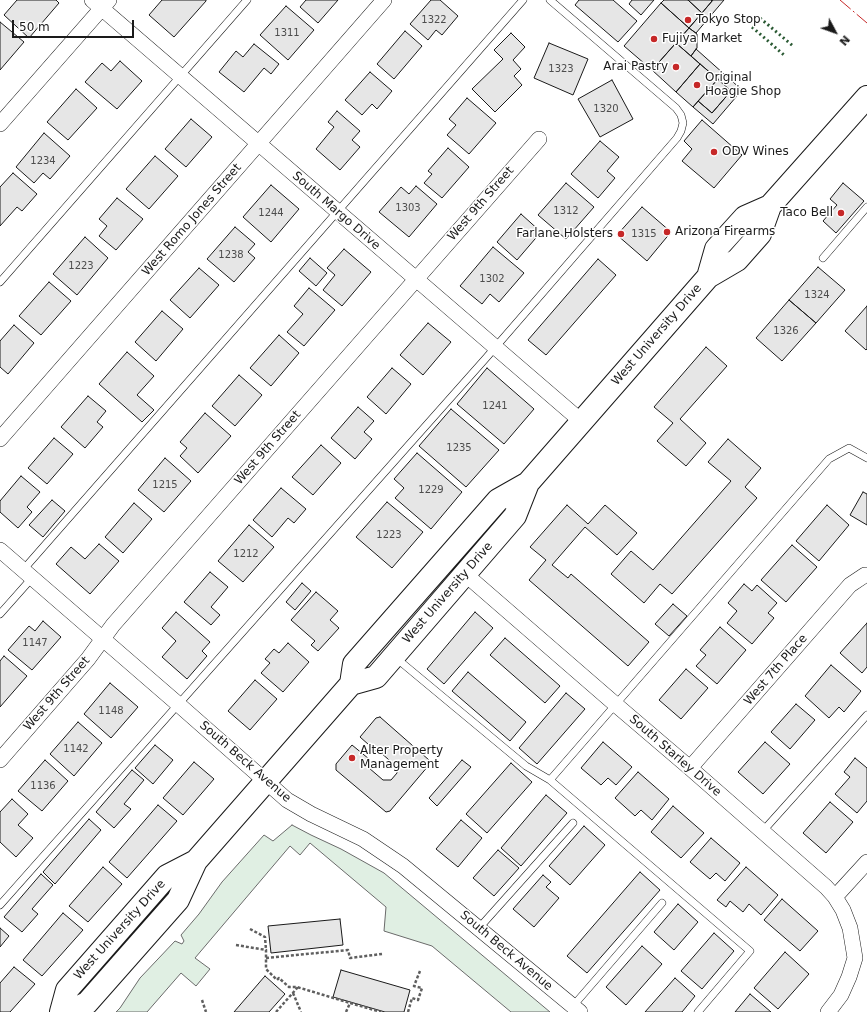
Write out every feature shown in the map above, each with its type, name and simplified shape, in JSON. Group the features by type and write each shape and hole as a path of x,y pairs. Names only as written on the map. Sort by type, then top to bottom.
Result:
{"main road":[{"name":"West University Drive","path":"68,1012 87,1003 178,900 196,861 351,684 354,664 498,500 528,483 708,277 737,260 760,234 770,206 867,97"},
{"name":"West University Drive","path":"351,684 376,677 516,516 528,483"},
{"name":"West University Drive","path":"61,1012 67,990 167,876 196,861"}],"street":[{"name":"West Romo Jones Street","path":"0,439 384,0"},
{"name":"South Margo Drive","path":"101,3 180,76 581,422"},
{"path":"0,124 101,3"},
{"name":"West 9th Street","path":"0,760 88,659 113,625 539,139"},
{"name":"South Beck Avenue","path":"0,550 287,800 311,814 363,839 403,866 577,1009"},
{"name":"South Starley Drive","path":"465,574 690,768 835,897 843,910 850,928 855,958 850,977 841,995 828,1012"},
{"name":"West 7th Place","path":"690,768 850,585 866,575"},
{"path":"835,897 867,862"}],"lane":[{"path":"0,282 247,0"},
{"path":"0,614 27,574 337,212 523,0"},
{"path":"0,905 495,347 677,138 683,123 681,115 676,108 550,0"},
{"path":"823,258 867,207"},
{"path":"550,780 829,459 849,448 867,458"},
{"path":"394,656 526,766 550,780 750,951 698,1012"},
{"path":"762,832 867,715"},
{"path":"479,928 573,823"},
{"path":"577,1009 662,903"}],"path":[{"path":"250,929 265,937 266,969 277,980 278,978 289,987 298,987 380,1012"},
{"path":"236,945 266,950"},
{"path":"266,958 348,950 350,958 382,954"},
{"path":"408,1012 412,998 418,1000 422,988 414,986 420,971"},
{"path":"276,1012 298,987"},
{"path":"293,993 301,1012"},
{"path":"202,1000 206,1012"},
{"path":"346,1012 350,1003"}],"green space":[{"path":"292,825 341,849 384,873 550,1012 511,1012 432,946 384,931 386,907 310,843 300,855 290,846 195,958 210,969 196,986 181,973 147,1012 116,1012 140,978 175,941 182,944 184,941 181,935 199,914 222,882 264,835 273,841"}],"building":[{"path":"17,0 56,0 59,3 29,38 4,15"},
{"path":"162,0 206,1 174,37 149,15"},
{"path":"306,0 338,0 318,23 300,7"},
{"path":"431,0 440,0 458,16 442,35 436,30 428,40 410,24"},
{"path":"579,0 613,0 637,21 618,42 575,5"},
{"path":"632,0 654,0 641,15 629,4"},
{"name":"Tokyo Stop","path":"664,0 688,0 702,13 689,28 661,3"},
{"path":"688,0 711,0 712,1 702,13"},
{"path":"713,0 724,0 696,33 689,28"},
{"name":"Fujiya Market","path":"661,3 689,28 652,70 624,46"},
{"path":"286,6 314,30 288,60 260,35"},
{"path":"0,22 24,42 0,70"},
{"path":"689,28 697,34 697,48 691,56 676,43"},
{"path":"405,31 422,46 394,79 377,64"},
{"path":"511,33 525,47 513,60 521,69 514,76 522,85 495,112 472,89 503,59 494,50"},
{"path":"549,43 588,59 573,95 534,78"},
{"name":"Arai Pastry","path":"676,43 700,64 676,92 652,70"},
{"path":"254,44 279,64 271,74 264,68 244,92 219,72 236,51 243,57"},
{"path":"696,49 742,90 713,124 693,107 698,101 712,113 731,91 691,56"},
{"path":"120,61 142,81 117,109 85,82 102,63 111,71"},
{"name":"Original Hoagie Shop","path":"700,64 718,79 693,107 676,92"},
{"path":"370,72 392,91 377,109 372,104 362,115 345,100"},
{"path":"718,79 731,91 712,113 698,101"},
{"path":"612,80 633,119 600,137 578,99"},
{"path":"76,89 97,108 68,140 47,122"},
{"path":"467,98 496,123 469,154 447,135 456,125 449,119"},
{"path":"337,111 360,131 352,140 360,147 340,170 316,149 334,127 328,122"},
{"path":"191,119 212,137 186,167 165,149"},
{"name":"ODV Wines","path":"702,120 742,155 714,188 682,161 692,149 684,141"},
{"path":"44,133 70,156 50,179 43,173 34,183 16,167"},
{"path":"600,141 619,157 607,171 615,178 598,198 571,174"},
{"path":"448,148 469,167 442,198 424,183 432,174 428,171"},
{"path":"155,156 178,176 149,209 126,189"},
{"path":"13,173 37,194 22,211 17,207 0,226 0,187"},
{"path":"566,183 594,207 566,239 538,215"},
{"name":"Taco Bell","path":"843,183 864,201 836,233 823,221 837,205 830,199"},
{"path":"271,185 299,209 271,242 243,217"},
{"path":"416,186 437,204 409,237 379,212 401,187 409,194"},
{"path":"117,198 143,219 116,250 99,236 107,226 99,219"},
{"path":"642,207 671,232 647,261 617,235"},
{"path":"521,214 541,232 517,260 497,242"},
{"path":"235,227 255,244 248,252 255,258 234,282 207,259"},
{"path":"85,237 108,258 77,295 53,274"},
{"path":"493,247 524,273 499,302 490,294 482,304 460,286"},
{"path":"344,249 371,272 342,306 323,290 335,275 327,268"},
{"path":"310,258 327,273 316,286 299,271"},
{"path":"598,259 616,275 546,355 528,340"},
{"path":"818,267 845,290 816,323 789,300"},
{"path":"199,268 219,285 190,318 170,300"},
{"path":"49,282 71,301 41,335 19,316"},
{"path":"309,288 335,310 304,346 287,332 303,314 294,306"},
{"path":"789,300 816,323 782,361 756,338"},
{"path":"867,306 867,349 866,350 845,331"},
{"path":"162,311 183,329 156,361 135,342"},
{"path":"428,323 451,342 423,375 400,355"},
{"path":"14,325 34,343 8,374 0,367 0,341"},
{"path":"279,335 299,353 271,386 250,368"},
{"path":"706,347 727,366 680,419 706,443 686,466 657,441 673,423 654,407"},
{"path":"127,352 154,376 137,395 154,410 142,422 99,384"},
{"path":"392,368 411,384 386,414 367,397"},
{"path":"487,368 534,409 504,444 457,404"},
{"path":"239,375 262,395 235,426 212,406"},
{"path":"88,396 106,411 97,422 103,427 85,448 61,427"},
{"path":"358,407 374,421 364,432 372,439 355,459 331,438"},
{"path":"451,409 499,450 466,487 419,446"},
{"path":"205,413 231,436 198,473 180,456 187,448 180,442"},
{"path":"54,438 73,454 47,484 28,468"},
{"path":"728,439 761,468 745,487 757,498 672,594 660,584 644,603 611,574 631,551 653,570 731,481 708,462"},
{"path":"321,445 341,463 313,495 292,477"},
{"path":"417,453 462,492 431,529 395,498 404,488 394,479"},
{"path":"165,458 191,481 164,512 138,490"},
{"path":"21,476 40,492 27,507 32,512 18,528 0,512 0,501"},
{"path":"281,488 306,509 294,523 288,518 272,537 253,520"},
{"path":"863,492 867,494 867,525 850,515"},
{"path":"52,500 65,511 43,537 29,525"},
{"path":"387,502 423,532 392,568 356,537"},
{"path":"134,503 152,519 123,553 105,537"},
{"path":"567,505 588,524 605,505 637,533 617,555 585,527 552,565 568,578 571,574 649,642 628,666 529,580 546,560 530,547"},
{"path":"827,505 849,525 819,561 796,541"},
{"path":"249,525 274,547 243,582 218,561"},
{"path":"99,544 119,561 90,594 56,564 71,547 85,559"},
{"path":"792,545 817,567 786,602 761,580"},
{"path":"210,572 228,587 211,607 220,615 211,625 184,602"},
{"path":"302,583 311,591 295,610 286,602"},
{"path":"744,584 752,591 757,585 777,603 768,613 774,618 752,644 727,623 737,611 728,603"},
{"path":"316,592 338,611 330,620 339,628 318,651 311,645 315,641 291,620"},
{"path":"673,604 687,616 669,636 655,624"},
{"path":"176,612 210,642 202,651 207,656 187,679 162,657 176,641 162,628"},
{"path":"475,612 493,628 444,684 427,669"},
{"path":"43,621 61,637 32,670 8,650 29,626 35,631"},
{"path":"867,623 867,667 862,673 840,653"},
{"path":"720,627 746,650 717,684 696,666 706,655 700,650"},
{"path":"505,638 560,686 545,703 490,655"},
{"path":"288,643 309,662 283,692 261,673 270,663 265,659 274,649 279,653"},
{"path":"4,656 27,676 0,707 0,661"},
{"path":"831,665 861,691 844,712 839,707 829,718 805,696"},
{"path":"686,669 708,688 681,719 659,700"},
{"path":"468,672 526,722 510,741 452,691"},
{"path":"255,680 277,699 250,730 228,711"},
{"path":"110,683 138,707 111,738 84,714"},
{"path":"566,693 585,709 537,764 519,748"},
{"path":"796,704 815,720 790,749 771,732"},
{"path":"380,717 429,760 429,765 390,811 386,812 336,770 336,764 352,745 369,759 369,768 383,780 391,780 397,773 397,767 360,737 376,718"},
{"path":"78,722 102,743 74,776 50,754"},
{"path":"603,742 632,767 616,785 608,778 601,785 581,768"},
{"path":"765,742 790,764 763,794 738,772"},
{"path":"155,745 173,760 153,784 135,768"},
{"path":"855,758 867,768 867,801 857,813 835,794 850,777 844,772"},
{"path":"45,760 68,781 42,811 18,791"},
{"path":"462,760 471,767 437,806 429,798"},
{"path":"194,762 214,779 183,815 163,798"},
{"path":"511,763 532,782 487,833 466,814"},
{"path":"132,770 144,780 124,804 131,809 114,828 96,812"},
{"path":"638,772 669,799 652,820 641,810 635,816 615,798"},
{"path":"546,795 567,813 521,866 501,848"},
{"path":"12,799 28,814 18,825 33,838 16,857 0,842 0,812"},
{"path":"830,802 853,822 826,853 803,833"},
{"path":"158,805 177,821 127,878 109,862"},
{"path":"673,806 704,833 681,858 651,832"},
{"path":"89,819 101,830 55,884 43,872"},
{"path":"461,820 482,838 458,867 436,849"},
{"path":"584,826 605,845 570,885 549,866"},
{"path":"711,838 740,863 725,881 716,873 710,879 690,862"},
{"path":"498,850 519,868 494,896 473,878"},
{"path":"103,867 122,884 88,922 69,906"},
{"path":"746,867 778,895 761,915 749,904 743,912 730,901 726,907 717,900"},
{"path":"640,872 660,890 587,973 567,956"},
{"path":"41,874 53,885 32,909 38,914 22,932 4,917"},
{"path":"543,875 551,882 546,887 559,898 534,927 513,909"},
{"path":"782,899 818,931 800,951 764,920"},
{"path":"678,904 698,922 674,950 654,932"},
{"path":"63,913 83,930 42,976 23,960"},
{"path":"340,919 343,945 271,953 268,926"},
{"path":"0,928 9,936 0,947"},
{"path":"714,933 734,951 702,989 681,971"},
{"path":"642,946 662,964 626,1005 606,987"},
{"path":"785,952 809,974 778,1009 754,988"},
{"path":"14,967 35,984 10,1012 0,1012 0,983"},
{"path":"341,970 410,990 404,1012 385,1012 333,997"},
{"path":"265,976 285,994 269,1012 234,1012"},
{"path":"675,978 695,996 682,1012 645,1012"},
{"path":"750,994 771,1012 735,1012"}],"hedge":[{"path":"760,18 793,46"},
{"path":"752,27 784,55"}],"power":[{"path":"840,0 867,23"}],"place":[{"name":"Tokyo Stop","path":"688,20"},
{"name":"Fujiya Market","path":"654,39"},
{"name":"Arai Pastry","path":"676,67"},
{"name":"Original Hoagie Shop","path":"697,85"},
{"name":"ODV Wines","path":"714,152"},
{"name":"Taco Bell","path":"841,213"},
{"name":"Arizona Firearms","path":"667,232"},
{"name":"Farlane Holsters","path":"621,234"},
{"name":"Alter Property Management","path":"352,758"}]}
